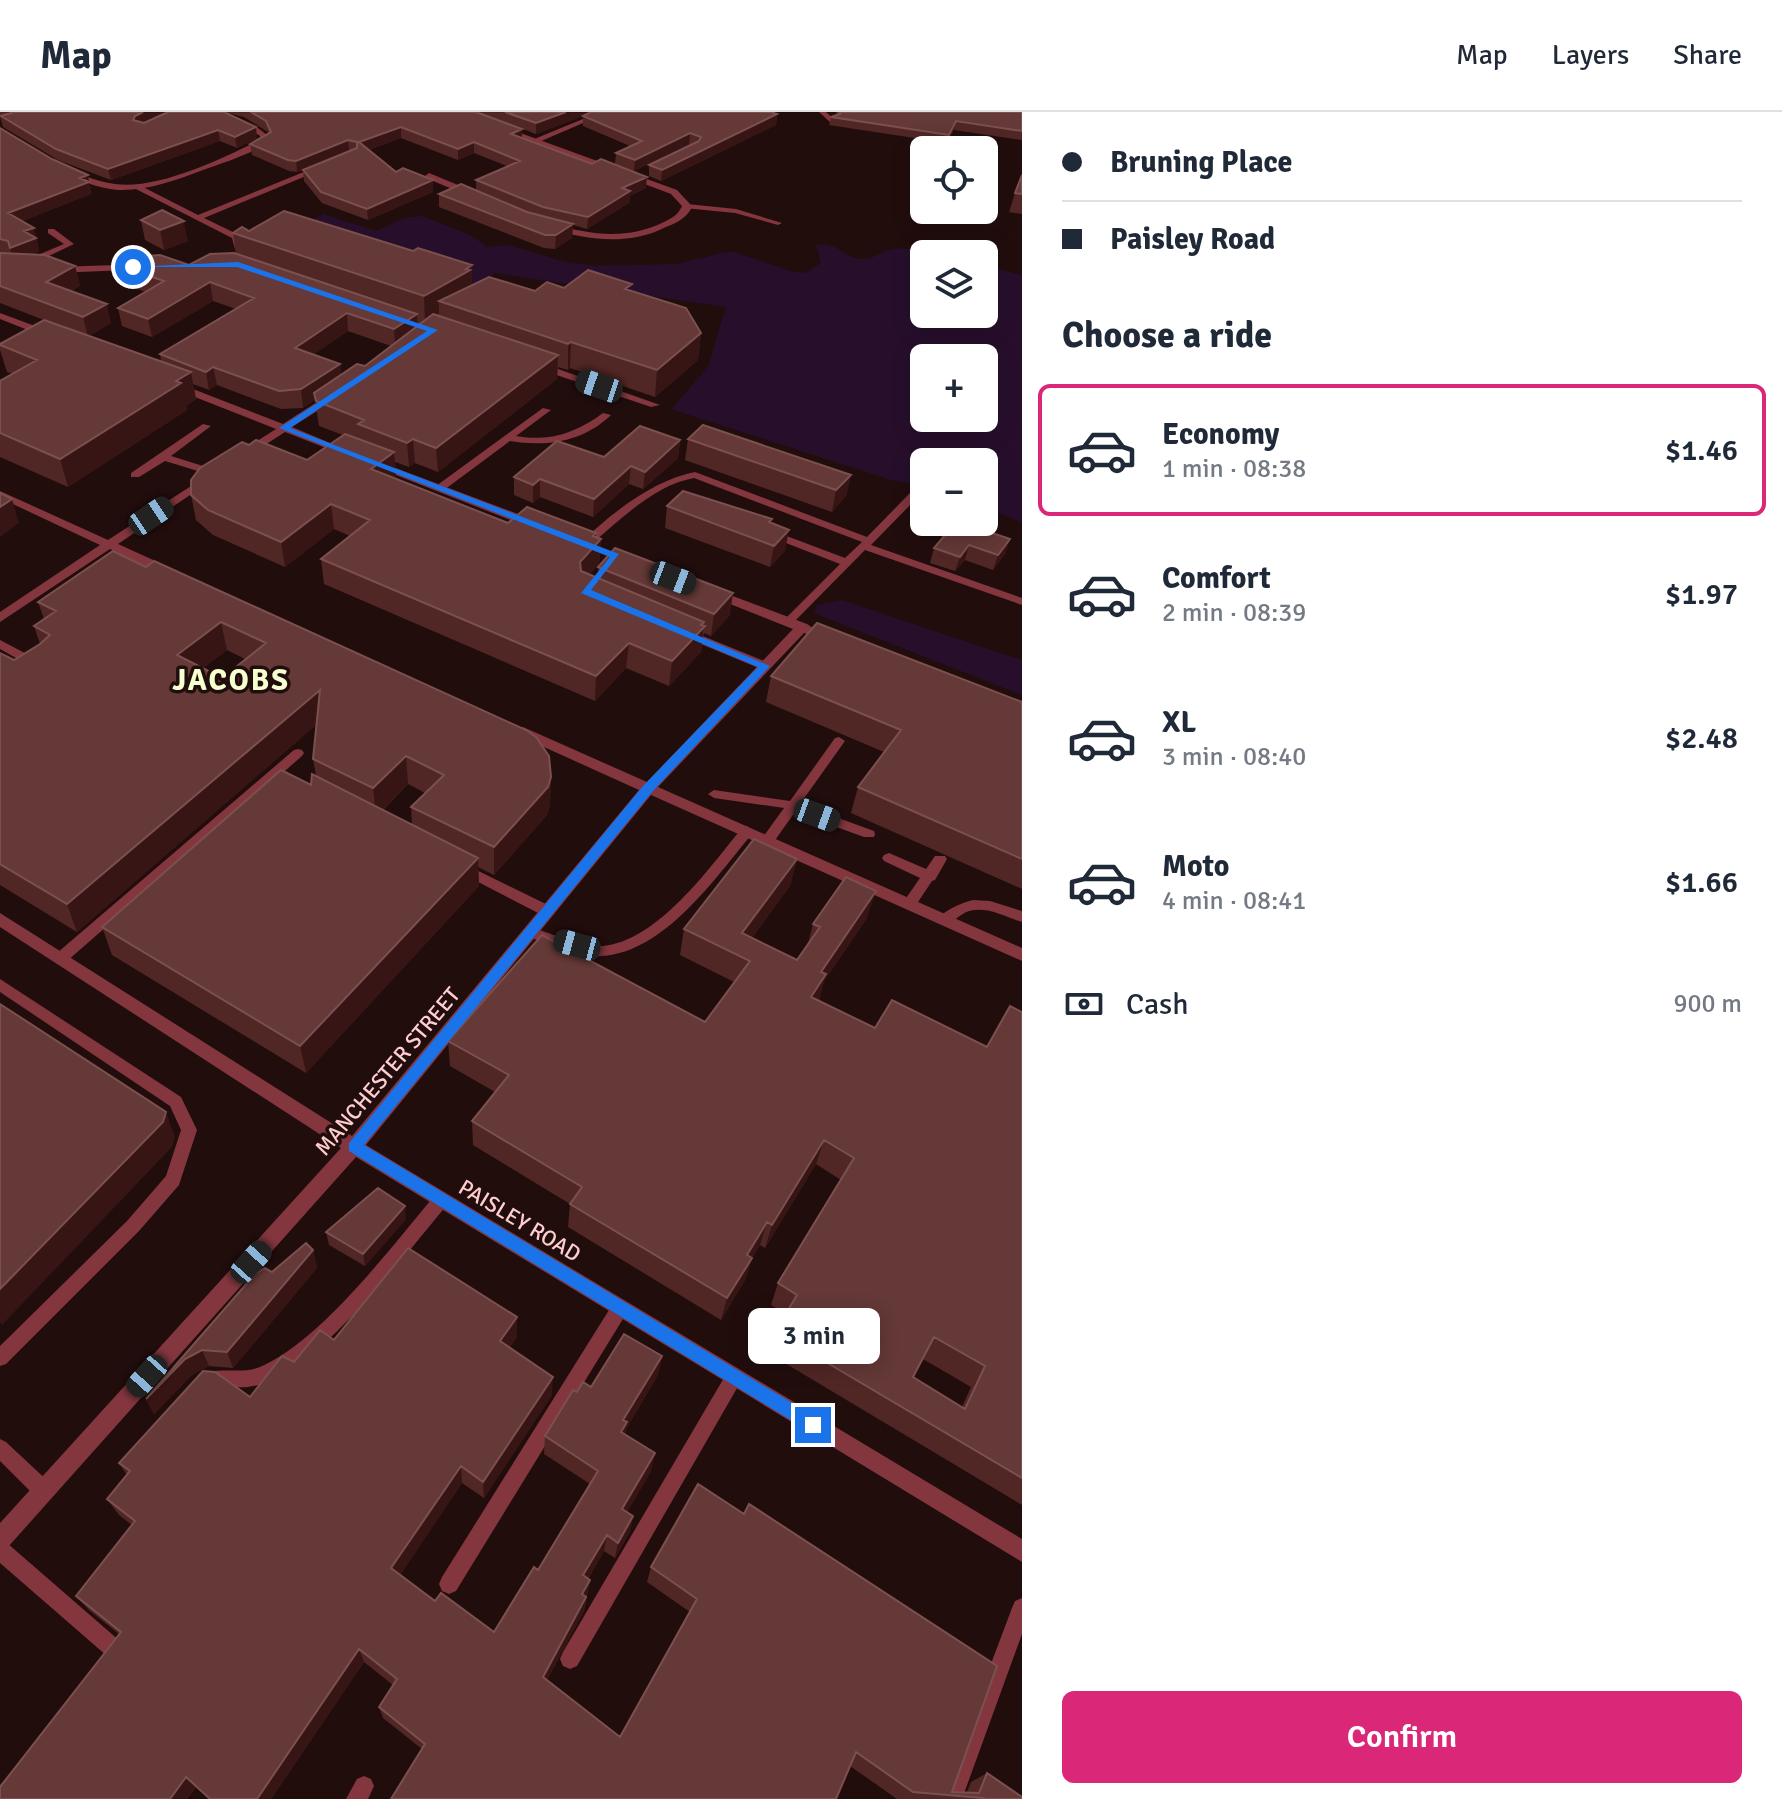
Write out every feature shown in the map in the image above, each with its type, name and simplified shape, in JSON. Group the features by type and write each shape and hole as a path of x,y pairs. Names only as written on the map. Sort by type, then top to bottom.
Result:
{"street":[{"path":"0,132 99,182 136,187 156,183 259,144 267,137 212,112"},
{"path":"491,123 674,192 687,206 682,216 634,237 590,236 535,220"},
{"path":"429,176 480,197"},
{"path":"14,268 75,270 162,266"},
{"path":"0,316 57,338"},
{"path":"522,360 655,405"},
{"path":"156,378 355,455"},
{"path":"238,458 346,387"},
{"path":"369,461 549,530"},
{"path":"0,618 226,466"},
{"path":"0,494 179,577"},
{"path":"702,589 831,639"},
{"name":"MANCHESTER STREET","path":"0,1539 354,1147 648,789 765,666 795,625"},
{"path":"506,725 1022,955"},
{"name":"PAISLEY ROAD","path":"0,919 354,1147 1022,1551"}],"lane":[{"path":"822,112 832,121"},
{"path":"536,140 595,116"},
{"path":"197,218 325,167"},
{"path":"635,176 646,171"},
{"path":"136,187 239,241 238,251 229,257"},
{"path":"687,206 736,211 778,223"},
{"path":"14,268 70,244 51,231"},
{"path":"440,488 546,410"},
{"path":"509,438 562,440 583,433 606,415"},
{"path":"135,475 206,426"},
{"path":"164,457 215,473"},
{"path":"584,544 675,477 695,475 1022,602"},
{"path":"656,493 671,498"},
{"path":"795,625 847,563 910,499"},
{"path":"761,530 847,563"},
{"path":"43,588 58,594"},
{"path":"671,627 765,666"},
{"path":"0,644 43,667"},
{"path":"768,840 839,741"},
{"path":"62,957 298,753"},
{"path":"714,794 791,806 869,834"},
{"path":"530,932 601,951 625,946 650,933 681,906 747,831"},
{"path":"889,858 930,877"},
{"path":"909,904 940,859"},
{"path":"452,863 547,911"},
{"path":"944,920 960,907 985,903 1022,917"},
{"path":"0,985 176,1102 189,1130 173,1180 133,1226 0,1358"},
{"path":"190,1395 209,1378 243,1381 286,1365 369,1282 441,1200"},
{"path":"449,1584 620,1308"},
{"path":"570,1659 734,1377"},
{"path":"0,1448 44,1491"},
{"path":"0,1550 114,1649"},
{"path":"951,1799 1022,1608"}],"shaded area":[{"path":"323,214 376,231 404,218 422,216 472,236 487,247 508,245 565,262 595,266 676,264 731,251 805,273 821,263 816,245 829,245 858,259 895,249 910,249 910,328 998,328 998,269 1022,275 1022,522 998,513 998,448 910,448 910,483 671,409 708,367 726,307 495,273 476,287 292,234"},
{"path":"842,600 1022,660 1022,695 814,613 817,605"}],"building":[{"path":"10,112 143,112 133,120 144,123 168,112 224,112 256,127 235,137 218,130 108,169 56,149 1,116"},
{"path":"251,112 476,112 522,129 511,134 592,164 601,159 647,177 622,188 630,191 588,217 543,207 476,180 520,161 474,142 458,149 401,127 359,142 396,172 403,168 433,180 367,209 321,192 303,170 357,148 357,142 348,140 296,161 288,160 250,144 271,132 266,121"},
{"path":"505,112 566,112 536,123"},
{"path":"591,112 777,114 662,170 649,165 699,141 701,137 690,133 635,160 616,153 642,141 583,116"},
{"path":"839,112 1022,112 1022,131 956,121 949,135 831,117"},
{"path":"0,128 52,159 88,175 80,178 89,182 8,213 34,228 24,231 36,238 10,248 8,241 0,239"},
{"path":"1022,175 1022,194 1015,193"},
{"path":"461,184 527,212 573,224 556,235 545,235 439,194"},
{"path":"162,210 184,221 160,230 141,220"},
{"path":"284,211 413,251 418,248 472,265 466,269 470,270 424,296 233,233 242,227 249,231"},
{"path":"0,253 45,255 75,266 46,282 107,304 83,317 0,286"},
{"path":"234,253 417,314 394,329 347,313 295,348 340,364 301,389 279,391 213,367 206,372 160,354 254,298 210,282 148,319 118,308 164,281 126,268 148,256 160,255 189,265 210,254"},
{"path":"588,270 632,284 625,289 686,308 701,333 657,370 439,301 489,277 535,291 547,282 564,288"},
{"path":"433,314 558,355 436,448 413,439 407,443 358,424 364,420 316,401 314,393 357,364 365,366"},
{"path":"44,320 191,372 176,381 181,383 60,459 0,433 0,381 37,360 0,344"},
{"path":"703,425 851,475 836,490 688,439"},
{"path":"640,426 680,440 645,472 631,466 594,499 540,479 533,485 514,477 557,441 604,457"},
{"path":"345,434 394,452 371,469 508,523 527,507 596,533 593,536 601,539 580,562 581,571 704,622 701,625 705,626 672,661 629,643 596,676 321,559 370,520 331,504 281,542 208,510 191,495 191,480 200,468 242,442 249,445 256,440 307,460"},
{"path":"683,491 772,519 769,522 789,530 774,546 667,506"},
{"path":"0,493 12,499 0,507"},
{"path":"998,535 1010,539 998,555 969,545 960,557 934,548 944,536"},
{"path":"615,548 733,593 714,614 598,567"},
{"path":"113,551 146,567 154,561 526,730 536,737 549,756 551,777 548,787 494,847 411,807 444,775 406,756 373,788 313,759 320,690 67,904 0,864 0,653 14,660 50,635 34,626 56,611 38,602","holes":["221,622 266,643 222,678 177,655"]},
{"path":"817,623 1022,702 1022,859 858,787 901,730 771,676"},
{"path":"281,770 311,785 312,774 478,858 300,1046 102,927"},
{"path":"754,839 797,859 742,933 797,960 820,927 813,924 846,877 876,891 821,972 826,974 811,997 875,1028 892,1000 987,1047 1010,1006 1022,1012 1022,1478 775,1332 797,1295 778,1283 854,1158 824,1140 772,1225 767,1222 747,1255 752,1258 727,1298 570,1204 582,1187 472,1121 509,1075 448,1041 542,935 705,1022 750,961 684,929","holes":["934,1337 985,1366 965,1409 913,1377"]},
{"path":"0,1004 166,1112 163,1122 0,1289"},
{"path":"378,1188 405,1206 363,1254 326,1232"},
{"path":"306,1243 313,1250 227,1352 202,1350 185,1359 146,1399 255,1274 265,1268 272,1272"},
{"path":"408,1248 517,1317 500,1341 553,1377 483,1482 461,1466 391,1568 435,1601 441,1593 494,1632 534,1567 538,1570 598,1471 545,1436 573,1390 577,1392 583,1382 591,1387 624,1334 662,1356 623,1420 627,1422 621,1432 655,1453 622,1509 633,1516 618,1543 607,1535 583,1575 590,1580 582,1594 586,1597 543,1677 620,1737 697,1599 651,1567 698,1484 744,1514 749,1504 997,1666 952,1792 979,1793 987,1773 1022,1799 982,1799 913,1792 856,1752 836,1799 391,1799 425,1744 379,1707 397,1679 359,1649 257,1799 210,1799 186,1777 170,1799 0,1799 0,1787 121,1632 76,1596 135,1521 107,1499 130,1471 119,1463 203,1371 215,1372 250,1397 282,1356 294,1362 320,1330 334,1340"}],"district":[{"name":"JACOBS","path":"231,680"}],"route":[{"path":"133,267 238,265 434,330 284,428 616,556 585,591 765,666 648,789 354,1147 813,1425"}]}
